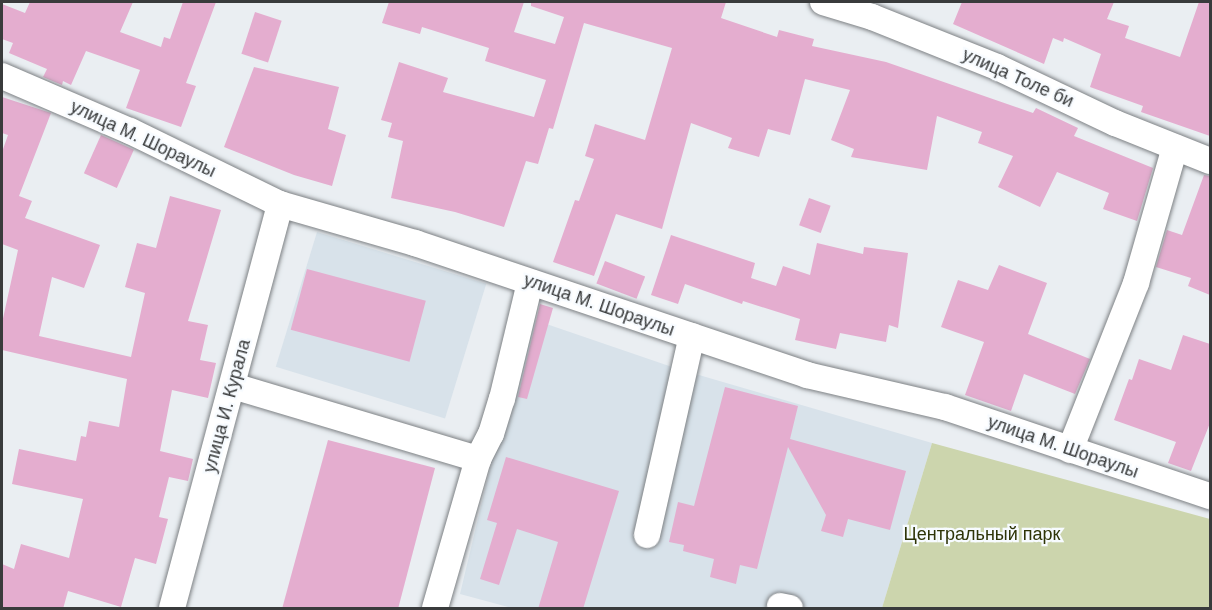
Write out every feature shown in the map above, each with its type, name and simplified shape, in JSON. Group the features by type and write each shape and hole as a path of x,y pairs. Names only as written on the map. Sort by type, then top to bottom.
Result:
{"street":[{"name":"улица Толе би","path":"823,2 872,17 997,67 1115,123 1210,161"},
{"name":"улица М. Шораулы","path":"2,76 130,131 280,204 415,243 807,375 945,407 1210,496"},
{"path":"1070,450 1136,283 1175,147"},
{"name":"улица И. Курала","path":"172,609 280,204"},
{"path":"435,609 478,459 491,434 502,399 530,282"},
{"path":"647,535 692,336"},
{"path":"233,386 478,459"}],"shaded area":[{"path":"317,232 486,284 445,419 276,367"},
{"path":"526,317 675,368 932,443 882,608 512,608 460,594"}],"green space":[{"name":"Центральный парк","path":"932,443 1210,519 1210,608 882,608"}],"building":[{"path":"30,2 133,2 120,32 161,47 164,37 170,39 183,2 216,2 186,83 196,86 181,127 126,108 140,70 86,51 71,85 63,81 62,85 43,77 47,69 9,53 13,43 2,39 2,4 25,13"},
{"path":"389,2 524,2 514,32 555,44 564,17 531,6 531,2 726,2 721,18 777,37 779,30 814,39 812,46 886,62 1033,113 1036,108 1078,128 1074,136 1153,168 1137,221 1103,209 1109,193 1057,172 1040,207 998,187 1013,156 978,143 982,132 937,116 927,170 851,157 854,149 831,140 850,90 805,79 790,135 768,129 759,157 728,148 732,138 691,123 662,229 616,214 594,276 553,262 575,200 579,201 594,159 585,156 595,124 645,140 672,48 584,23 553,129 549,128 538,164 526,161 504,227 455,212 391,198 403,141 388,137 392,123 381,120 399,62 448,78 443,92 534,117 546,80 485,61 489,48 422,27 420,34 382,23"},
{"path":"962,2 1114,2 1107,19 1129,26 1125,38 1180,57 1199,2 1210,2 1210,136 1141,112 1143,106 1090,87 1101,54 1064,38 1063,42 1053,38 1044,64 953,24"},
{"path":"255,12 282,21 268,62 241,54"},
{"path":"254,67 339,87 328,129 346,135 332,186 294,175 224,147"},
{"path":"2,97 51,113 19,196 32,201 25,218 100,245 84,288 52,277 39,336 131,357 145,293 125,287 137,243 156,248 170,196 221,210 188,321 208,325 200,360 216,363 208,398 172,390 160,451 193,459 188,481 169,477 159,517 168,519 156,564 135,558 121,607 68,591 63,609 2,609 2,564 14,569 21,544 69,558 83,499 12,484 19,449 76,461 81,436 86,437 89,421 119,427 127,379 2,350 2,323 18,250 2,244 2,152 8,135 2,133"},
{"path":"101,135 134,150 117,188 84,173"},
{"path":"1204,175 1210,176 1210,295 1188,286 1191,278 1156,267 1167,230 1182,235"},
{"path":"809,198 831,206 821,233 799,225"},
{"path":"671,235 755,263 751,278 776,286 783,266 810,275 817,243 863,254 864,247 908,253 898,328 889,325 886,342 840,333 836,349 795,340 800,319 743,301 742,304 685,284 678,304 651,295"},
{"path":"605,261 645,276 637,299 596,283"},
{"path":"999,265 1047,283 1028,334 1090,359 1075,394 1024,374 1011,411 965,395 984,342 941,327 958,280 988,290"},
{"path":"307,269 426,301 410,362 291,330"},
{"path":"540,304 553,308 527,399 518,397"},
{"path":"1183,335 1210,344 1210,423 1191,471 1168,463 1176,442 1114,420 1139,359 1171,370"},
{"path":"725,387 798,406 790,439 906,471 890,530 848,519 843,537 821,531 826,515 788,447 757,569 740,565 736,584 710,577 714,559 683,551 684,545 669,542 678,502 694,506"},
{"path":"328,440 435,468 398,609 282,609"},
{"path":"506,457 619,491 583,609 538,609 558,542 517,529 499,585 480,579 497,523 487,520"}]}
